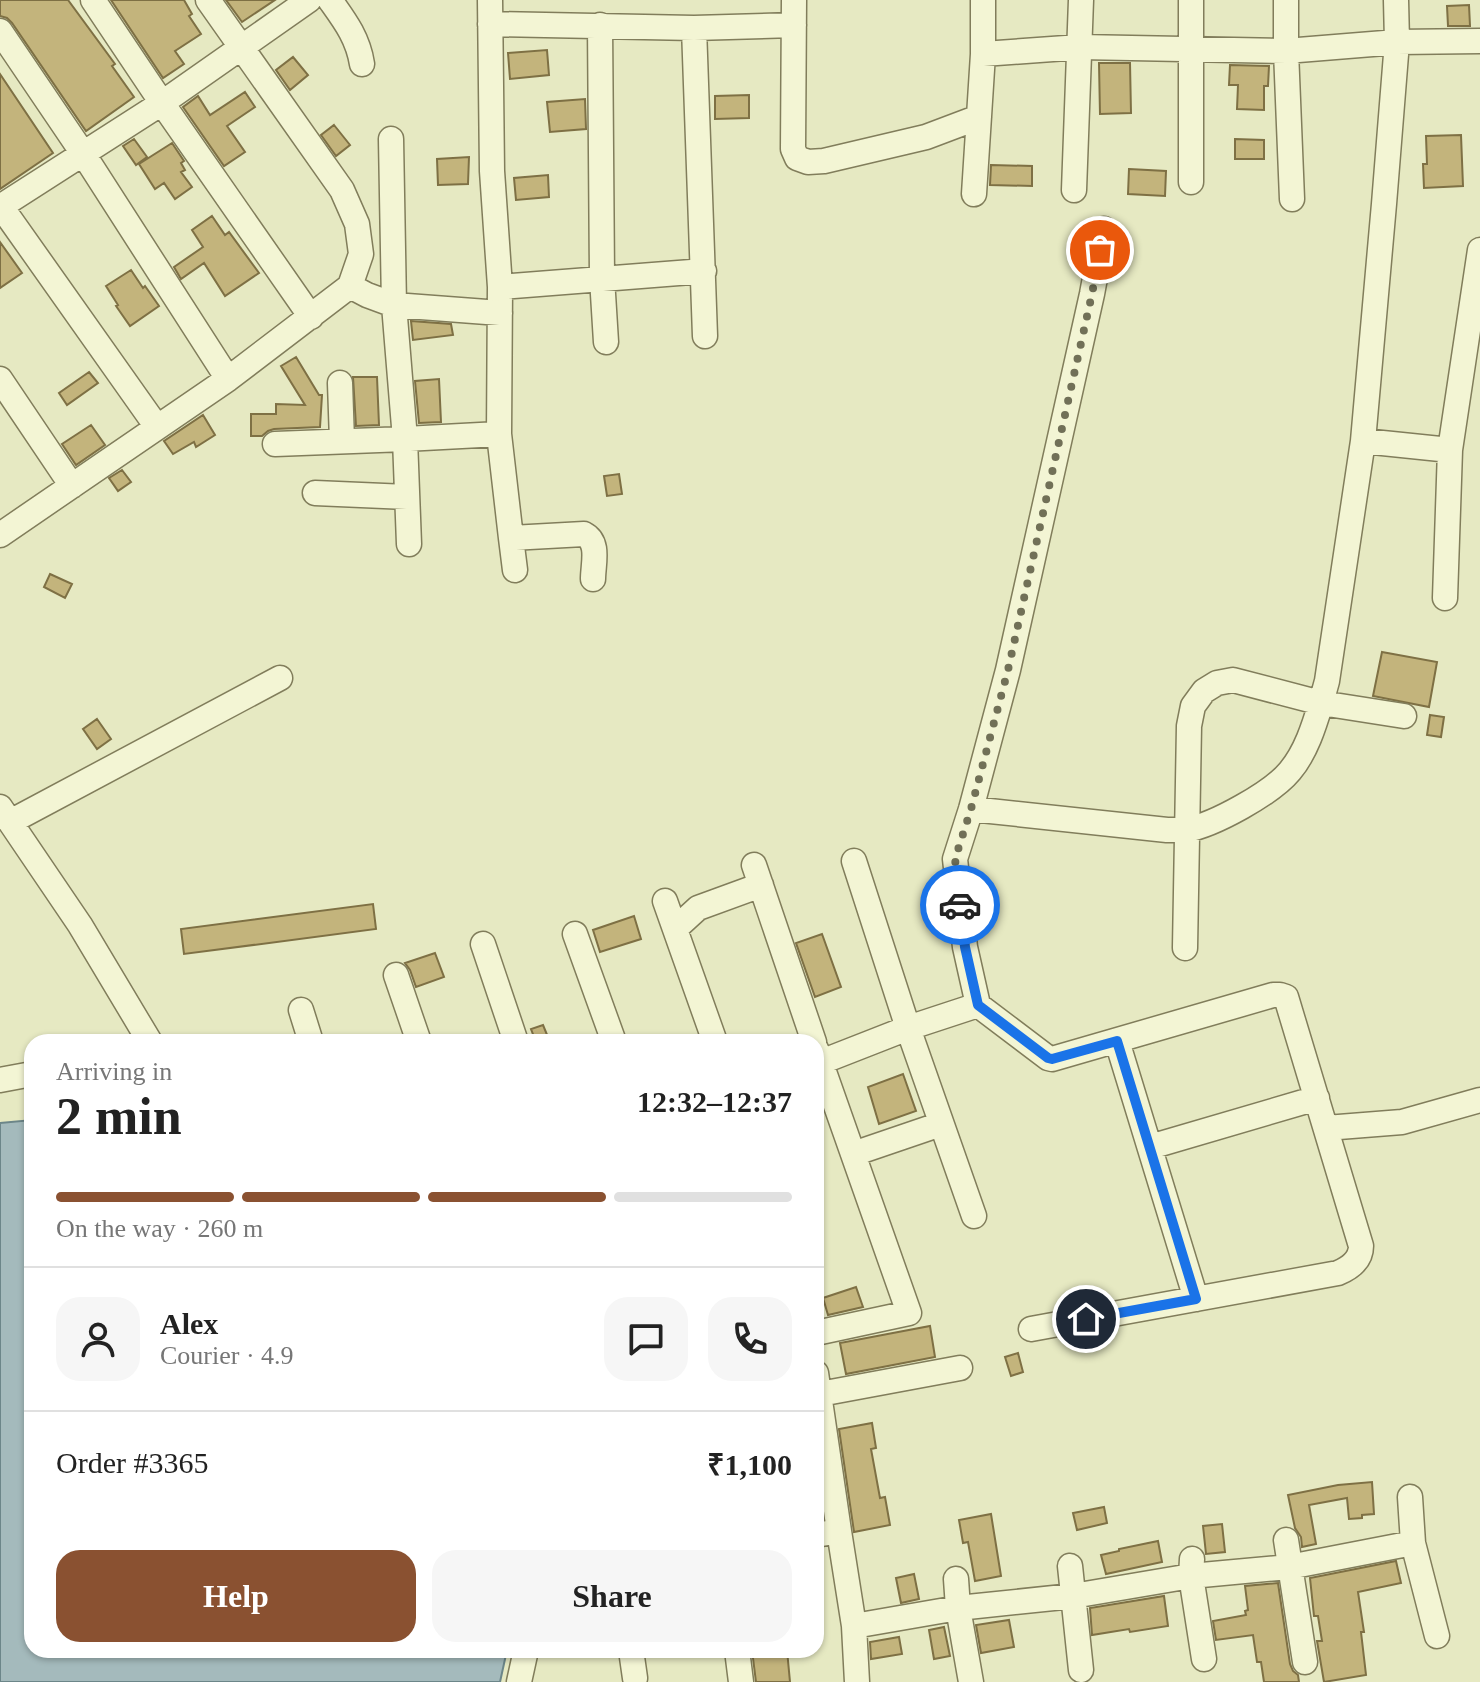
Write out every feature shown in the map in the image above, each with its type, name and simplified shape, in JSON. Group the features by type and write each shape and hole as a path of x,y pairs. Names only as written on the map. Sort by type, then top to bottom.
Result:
{"street":[{"path":"93,0 311,317"},
{"path":"0,535 228,379 350,286 361,254 357,224 342,190 208,0"},
{"path":"157,427 0,206 162,103 309,0"},
{"path":"330,0 354,34 362,64"},
{"path":"794,0 793,149 797,158 808,162 824,161 926,137 979,117"},
{"path":"974,194 983,54 983,0"},
{"path":"1074,190 1081,0"},
{"path":"1191,0 1191,182"},
{"path":"1286,0 1292,199"},
{"path":"971,809 1148,829 1188,829 1214,821 1260,796 1288,774 1296,763 1313,728 1327,681 1363,441 1397,42 1396,0"},
{"path":"515,570 499,434 500,287 492,171 490,12 600,25 694,28 794,25"},
{"path":"600,25 602,278 606,342"},
{"path":"694,28 705,336"},
{"path":"0,31 228,379"},
{"path":"983,54 1080,47 1286,51 1397,42 1480,41"},
{"path":"391,139 394,305 405,439 409,544"},
{"path":"1031,1329 1338,1273 1358,1259 1361,1253 1286,997 1280,995 1052,1059 978,1005 965,947 955,859 1008,670 1104,229"},
{"path":"1445,598 1450,450 1480,250"},
{"path":"500,287 704,271"},
{"path":"350,286 394,305 500,313"},
{"path":"0,379 72,486"},
{"path":"340,383 342,441"},
{"path":"275,444 499,434"},
{"path":"1363,441 1450,450"},
{"path":"315,493 407,497"},
{"path":"511,538 584,534 591,537 594,543 593,579"},
{"path":"145,1034 80,925 5,815 280,678"},
{"path":"1185,948 1189,726 1193,706 1204,691 1217,683 1233,680 1321,703 1404,716"},
{"path":"854,861 974,1216"},
{"path":"675,929 698,908 757,875 809,1034"},
{"path":"665,901 712,1034"},
{"path":"575,934 611,1034"},
{"path":"483,944 513,1034"},
{"path":"396,975 416,1034"},
{"path":"824,1052 978,1005"},
{"path":"301,1010 308,1034"},
{"path":"1117,1041 1196,1299"},
{"path":"0,1080 24,1076"},
{"path":"824,1076 909,1313 824,1331"},
{"path":"1150,1147 1317,1098"},
{"path":"1326,1128 1402,1122 1480,1100"},
{"path":"853,1154 941,1124"},
{"path":"824,1383 960,1368"},
{"path":"824,1483 827,1533 854,1626 857,1682"},
{"path":"1410,1497 1413,1543 1437,1636"},
{"path":"1286,1540 1305,1662"},
{"path":"854,1626 958,1608 1073,1596 1191,1568 1289,1567 1413,1543"},
{"path":"1070,1566 1081,1670"},
{"path":"1191,1568 1204,1659"},
{"path":"956,1579 971,1682"},
{"path":"519,1682 524,1658"},
{"path":"632,1658 635,1678"},
{"path":"738,1658 741,1682"}],"shaded area":[{"path":"24,1121 24,1658 505,1658 500,1682 0,1682 0,1123"}],"building":[{"path":"0,0 68,0 115,64 112,66 134,97 86,131 12,23 0,16"},
{"path":"111,0 184,0 192,14 189,16 201,34 175,51 184,64 163,78"},
{"path":"226,0 275,0 242,22"},
{"path":"1469,5 1470,26 1448,26 1447,6"},
{"path":"547,50 549,75 510,79 508,53"},
{"path":"293,57 308,75 290,90 276,70"},
{"path":"1099,63 1130,63 1131,113 1100,114"},
{"path":"1230,65 1269,66 1268,86 1264,86 1264,110 1237,109 1238,85 1229,85"},
{"path":"0,74 53,153 0,189"},
{"path":"245,92 255,107 227,126 245,152 224,166 183,107 198,96 210,115"},
{"path":"749,95 749,118 715,119 715,96"},
{"path":"585,99 586,129 550,132 547,102"},
{"path":"334,125 350,145 336,156 321,135"},
{"path":"1461,135 1463,186 1424,188 1426,136"},
{"path":"134,139 147,157 136,165 123,146"},
{"path":"1235,139 1264,140 1264,159 1235,159"},
{"path":"172,143 184,161 181,163 185,170 181,172 192,187 175,199 164,183 155,189 139,164"},
{"path":"469,157 468,184 438,185 437,159"},
{"path":"991,165 1032,166 1032,186 990,185"},
{"path":"1129,169 1166,171 1165,196 1128,194"},
{"path":"548,175 549,197 516,200 514,178"},
{"path":"212,216 225,235 229,232 259,273 225,296 204,263 181,279 174,267 203,247 192,230"},
{"path":"0,242 22,273 0,288"},
{"path":"131,270 159,306 130,326 106,286"},
{"path":"411,321 451,324 453,335 413,340"},
{"path":"296,357 319,395 322,395 320,427 274,429 262,436 251,436 251,414 276,414 276,404 305,405 281,366"},
{"path":"89,372 98,383 67,405 59,393"},
{"path":"353,377 377,377 379,425 356,426"},
{"path":"439,379 441,422 419,423 415,381"},
{"path":"203,415 215,435 196,447 194,442 173,454 164,441"},
{"path":"91,425 105,445 76,465 62,444"},
{"path":"122,470 131,482 118,491 109,478"},
{"path":"619,474 622,494 607,496 604,476"},
{"path":"50,574 72,584 65,598 44,587"},
{"path":"1382,652 1437,662 1429,707 1373,696"},
{"path":"1430,715 1444,717 1441,737 1427,735"},
{"path":"97,719 111,739 97,749 83,729"},
{"path":"373,904 376,929 184,954 181,929"},
{"path":"634,916 641,939 600,952 593,930"},
{"path":"822,934 841,987 815,997 796,943"},
{"path":"435,953 444,977 416,987 405,963"},
{"path":"543,1025 547,1034 533,1034 531,1029"},
{"path":"903,1074 916,1111 879,1124 868,1087"},
{"path":"856,1287 863,1307 828,1315 824,1298"},
{"path":"930,1326 935,1357 846,1374 840,1343"},
{"path":"1018,1353 1023,1372 1011,1376 1005,1357"},
{"path":"872,1423 876,1448 871,1449 880,1498 885,1497 890,1525 854,1532 839,1429"},
{"path":"1372,1482 1374,1514 1349,1519 1347,1498 1309,1505 1316,1544 1302,1547 1288,1495"},
{"path":"1104,1507 1107,1523 1077,1530 1073,1513"},
{"path":"991,1514 1001,1576 975,1581 968,1542 963,1543 959,1520"},
{"path":"1222,1524 1225,1552 1206,1554 1203,1526"},
{"path":"1158,1541 1162,1562 1106,1574 1101,1555"},
{"path":"1396,1561 1401,1583 1358,1592 1366,1675 1324,1682 1317,1641 1322,1641 1318,1616 1314,1616 1310,1578"},
{"path":"914,1574 919,1599 901,1603 896,1578"},
{"path":"1278,1583 1290,1664 1299,1682 1264,1682 1253,1635 1216,1640 1213,1621 1246,1615 1245,1586"},
{"path":"1164,1596 1168,1626 1092,1635 1090,1608"},
{"path":"1009,1620 1014,1647 981,1653 976,1625"},
{"path":"944,1627 950,1656 934,1659 929,1630"},
{"path":"899,1637 902,1654 871,1659 870,1642"},
{"path":"753,1658 788,1658 790,1682 756,1682"}],"way so far":[{"path":"960,905 955,859 1008,670 1100,250"}],"route":[{"path":"960,905 965,947 978,1005 1048,1058 1117,1041 1196,1299 1086,1319"}]}
